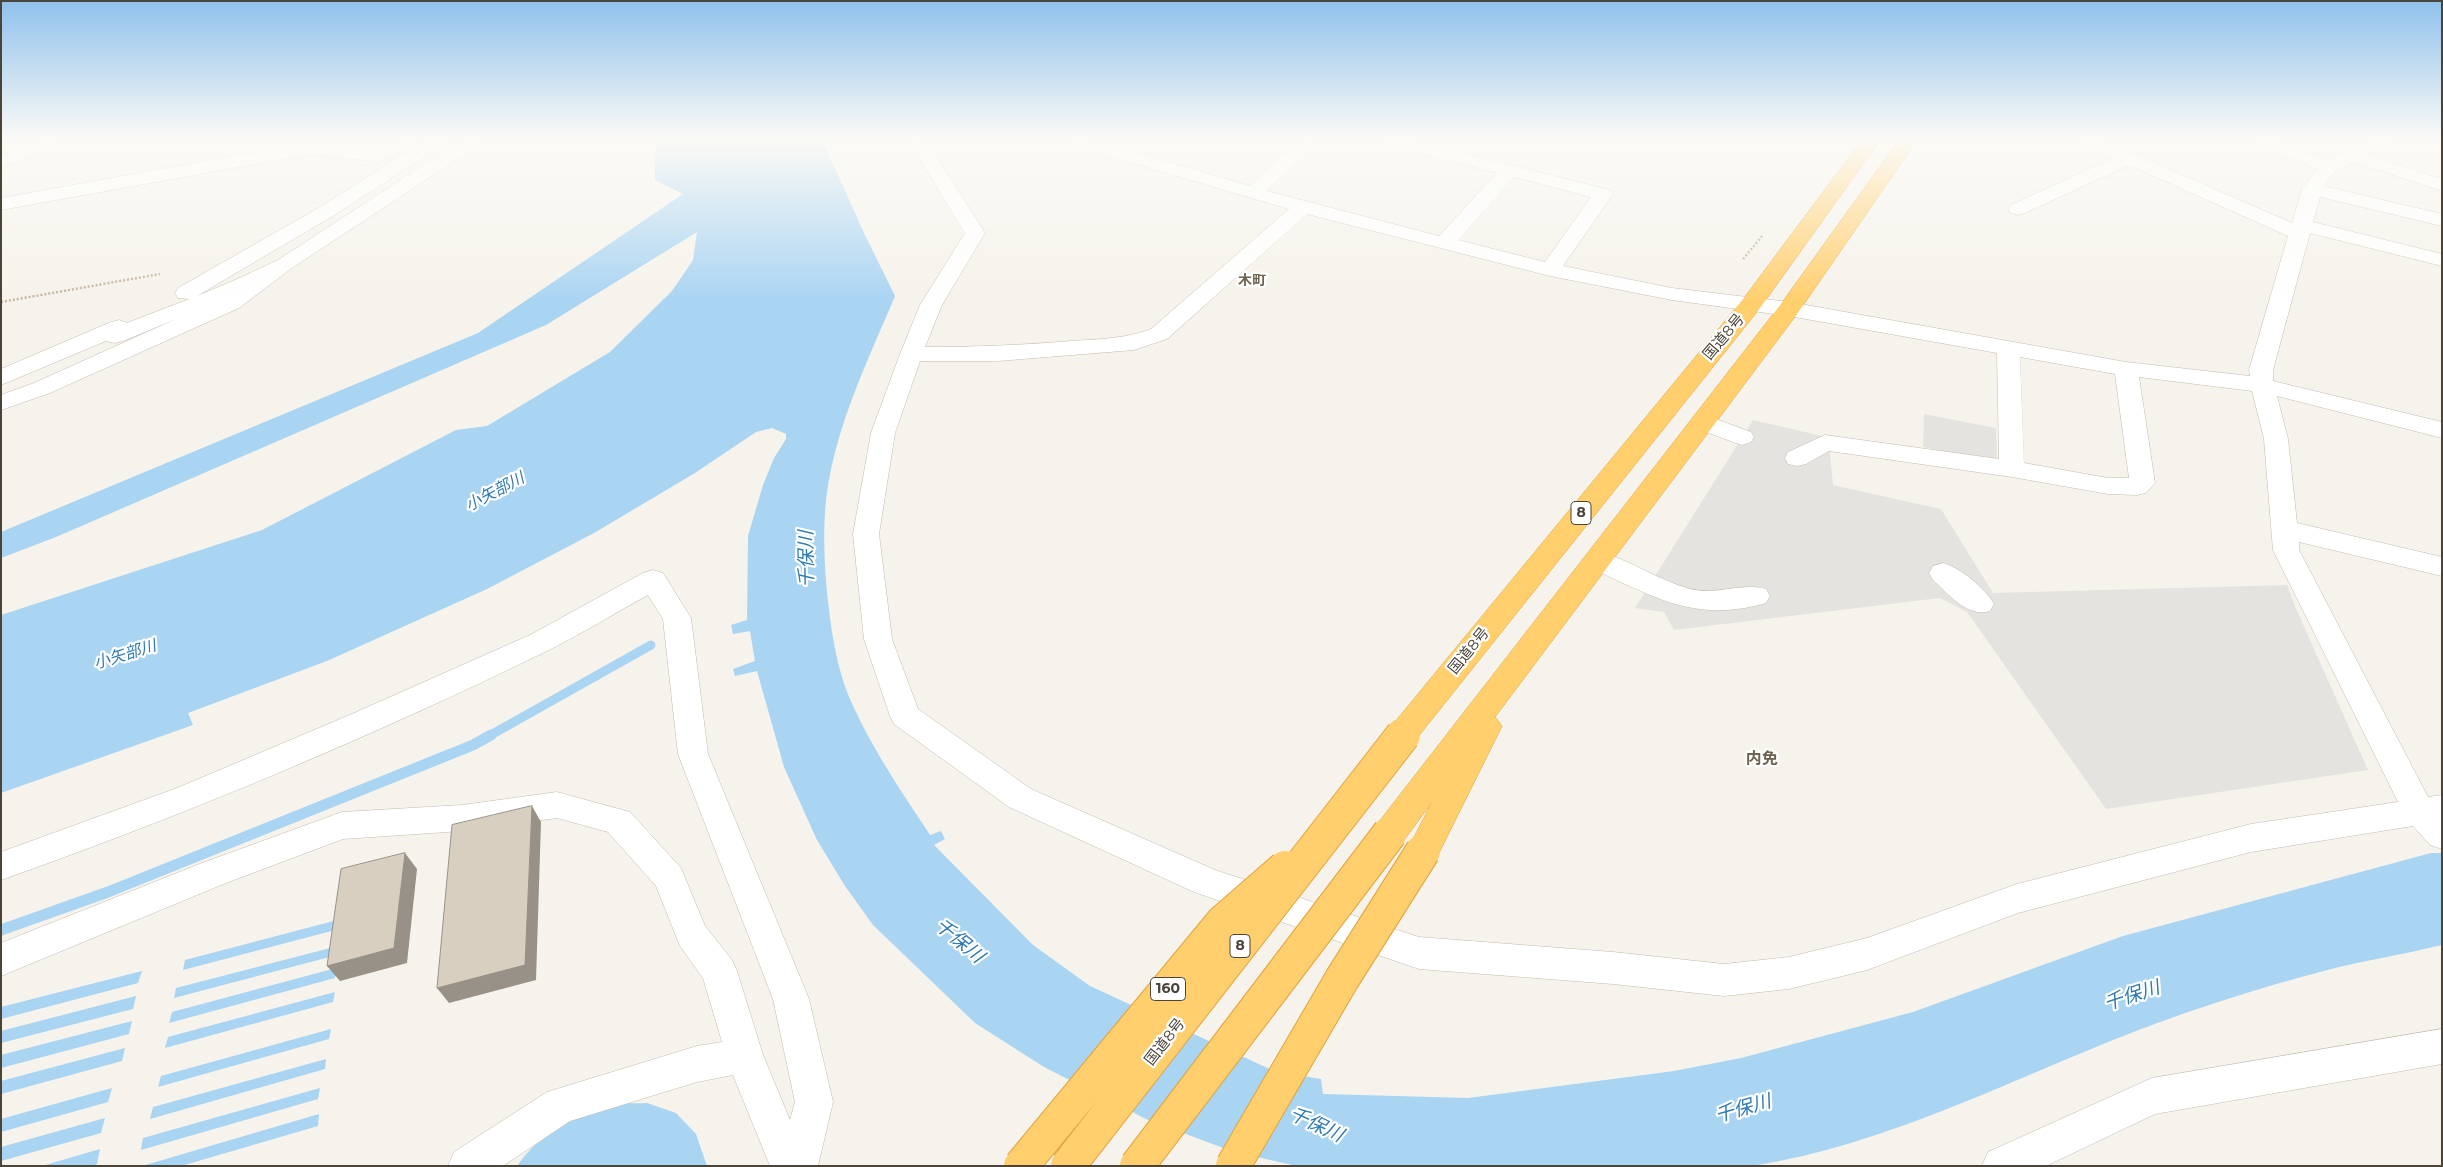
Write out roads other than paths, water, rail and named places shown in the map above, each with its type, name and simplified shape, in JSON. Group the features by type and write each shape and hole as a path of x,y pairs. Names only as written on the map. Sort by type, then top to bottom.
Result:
{"highway":[{"name":"国道8号","path":"1068,1166 1331,829 1410,724 1752,303 1832,193"},
{"path":"1137,1166 1789,309 1870,193"},
{"path":"1233,1166 1342,979 1423,851 1514,670"},
{"name":"160","path":"1021,1166 1224,922 1331,829"}],"street":[{"path":"1,204 61,193"},
{"path":"1,378 104,334 187,292 355,193"},
{"path":"1,403 42,388 231,303 285,264 392,193"},
{"path":"950,193 975,233 931,305 911,354 883,433 866,534 878,639 905,716 1020,798 1206,882 1419,953 1613,968 1724,980 1789,973 1867,954 2017,899 2251,838 2435,821 2303,604 2286,550 2276,439 2262,385 2261,370 2311,193"},
{"path":"1255,193 1550,270 1672,294 1789,309 2126,369 2262,385 2442,430"},
{"path":"1444,244 1489,193"},
{"path":"1550,270 1603,194 1601,193"},
{"path":"2018,209 2052,193"},
{"path":"2214,193 2300,229 2442,260"},
{"path":"2331,193 2442,220"},
{"path":"911,354 1037,352 1134,343 1159,334 1303,207"},
{"path":"104,334 115,336 243,285 285,264"},
{"path":"2006,454 2008,348"},
{"path":"1798,458 1825,443 2006,454 2108,486 2137,488 2142,483 2126,369"},
{"path":"1702,422 1742,437"},
{"path":"2284,528 2442,567"},
{"path":"1598,560 1685,598 1711,602 1756,596"},
{"path":"1943,573 1980,604"},
{"path":"1,866 188,797 363,722 540,642 653,580 677,618 693,754 791,999 814,1102 798,1166"},
{"path":"1,960 62,933 205,876 342,826 462,818 557,805 619,822 669,878 692,935 719,972 744,1055 790,1166"},
{"path":"2002,1166 2152,1096 2442,1046"},
{"path":"468,1166 560,1105 697,1064 744,1055"}],"water":[{"path":"846,193 895,296 851,401 834,455 825,511 825,573 835,647 849,696 862,725 880,757 930,835 941,831 945,839 934,845 1033,945 1090,986 1274,1071 1321,1079 1323,1094 1468,1098 1674,1071 1741,1058 1913,1012 2123,936 2431,853 2442,853 2442,945 2335,968 2228,999 2136,1031 1899,1127 1851,1143 1802,1156 1752,1166 1297,1166 1234,1152 1146,1119 1044,1067 975,1023 873,925 845,886 817,840 784,767 757,671 735,676 733,669 755,661 750,631 733,634 731,625 747,620 748,536 763,485 774,458 786,439 786,434 772,428 756,432 695,473 594,533 487,589 327,661 188,713 193,725 1,793 1,615 262,530 456,430 487,426 610,352 672,291 693,260 697,232 546,325 56,537 1,558 1,532 478,333 683,194"},
{"path":"345,918 343,928 183,970 185,960"},
{"path":"338,946 337,955 174,998 176,988"},
{"path":"336,968 335,978 169,1023 172,1012"},
{"path":"142,971 138,983 1,1019 1,1007"},
{"path":"335,992 333,1002 165,1048 168,1037"},
{"path":"136,996 133,1009 1,1043 1,1031"},
{"path":"132,1021 129,1034 1,1068 1,1055"},
{"path":"331,1029 329,1039 158,1087 161,1076"},
{"path":"125,1048 122,1061 1,1094 1,1081"},
{"path":"326,1059 325,1069 150,1119 153,1107"},
{"path":"112,1088 108,1102 1,1132 1,1119"},
{"path":"320,1088 318,1099 141,1150 143,1138"},
{"path":"647,1103 676,1113 696,1134 707,1166 517,1166 536,1144 559,1126 572,1119 585,1113 617,1104"},
{"path":"319,1114 318,1126 181,1166 142,1166"},
{"path":"105,1118 101,1133 1,1161 1,1147"},
{"path":"100,1149 97,1164 92,1166 42,1166"}],"waterway":[{"path":"489,736 651,645"},
{"path":"1,930 108,892 473,745 491,735"}],"district":[{"name":"木町","path":"1252,281"},
{"name":"内免","path":"1762,759"}],"water label":[{"name":"小矢部川","path":"495,492"},
{"name":"千保川","path":"807,559"},
{"name":"小矢部川","path":"125,655"},
{"name":"千保川","path":"959,941"},
{"name":"千保川","path":"2132,996"},
{"name":"千保川","path":"1743,1109"},
{"name":"千保川","path":"1316,1125"}]}
